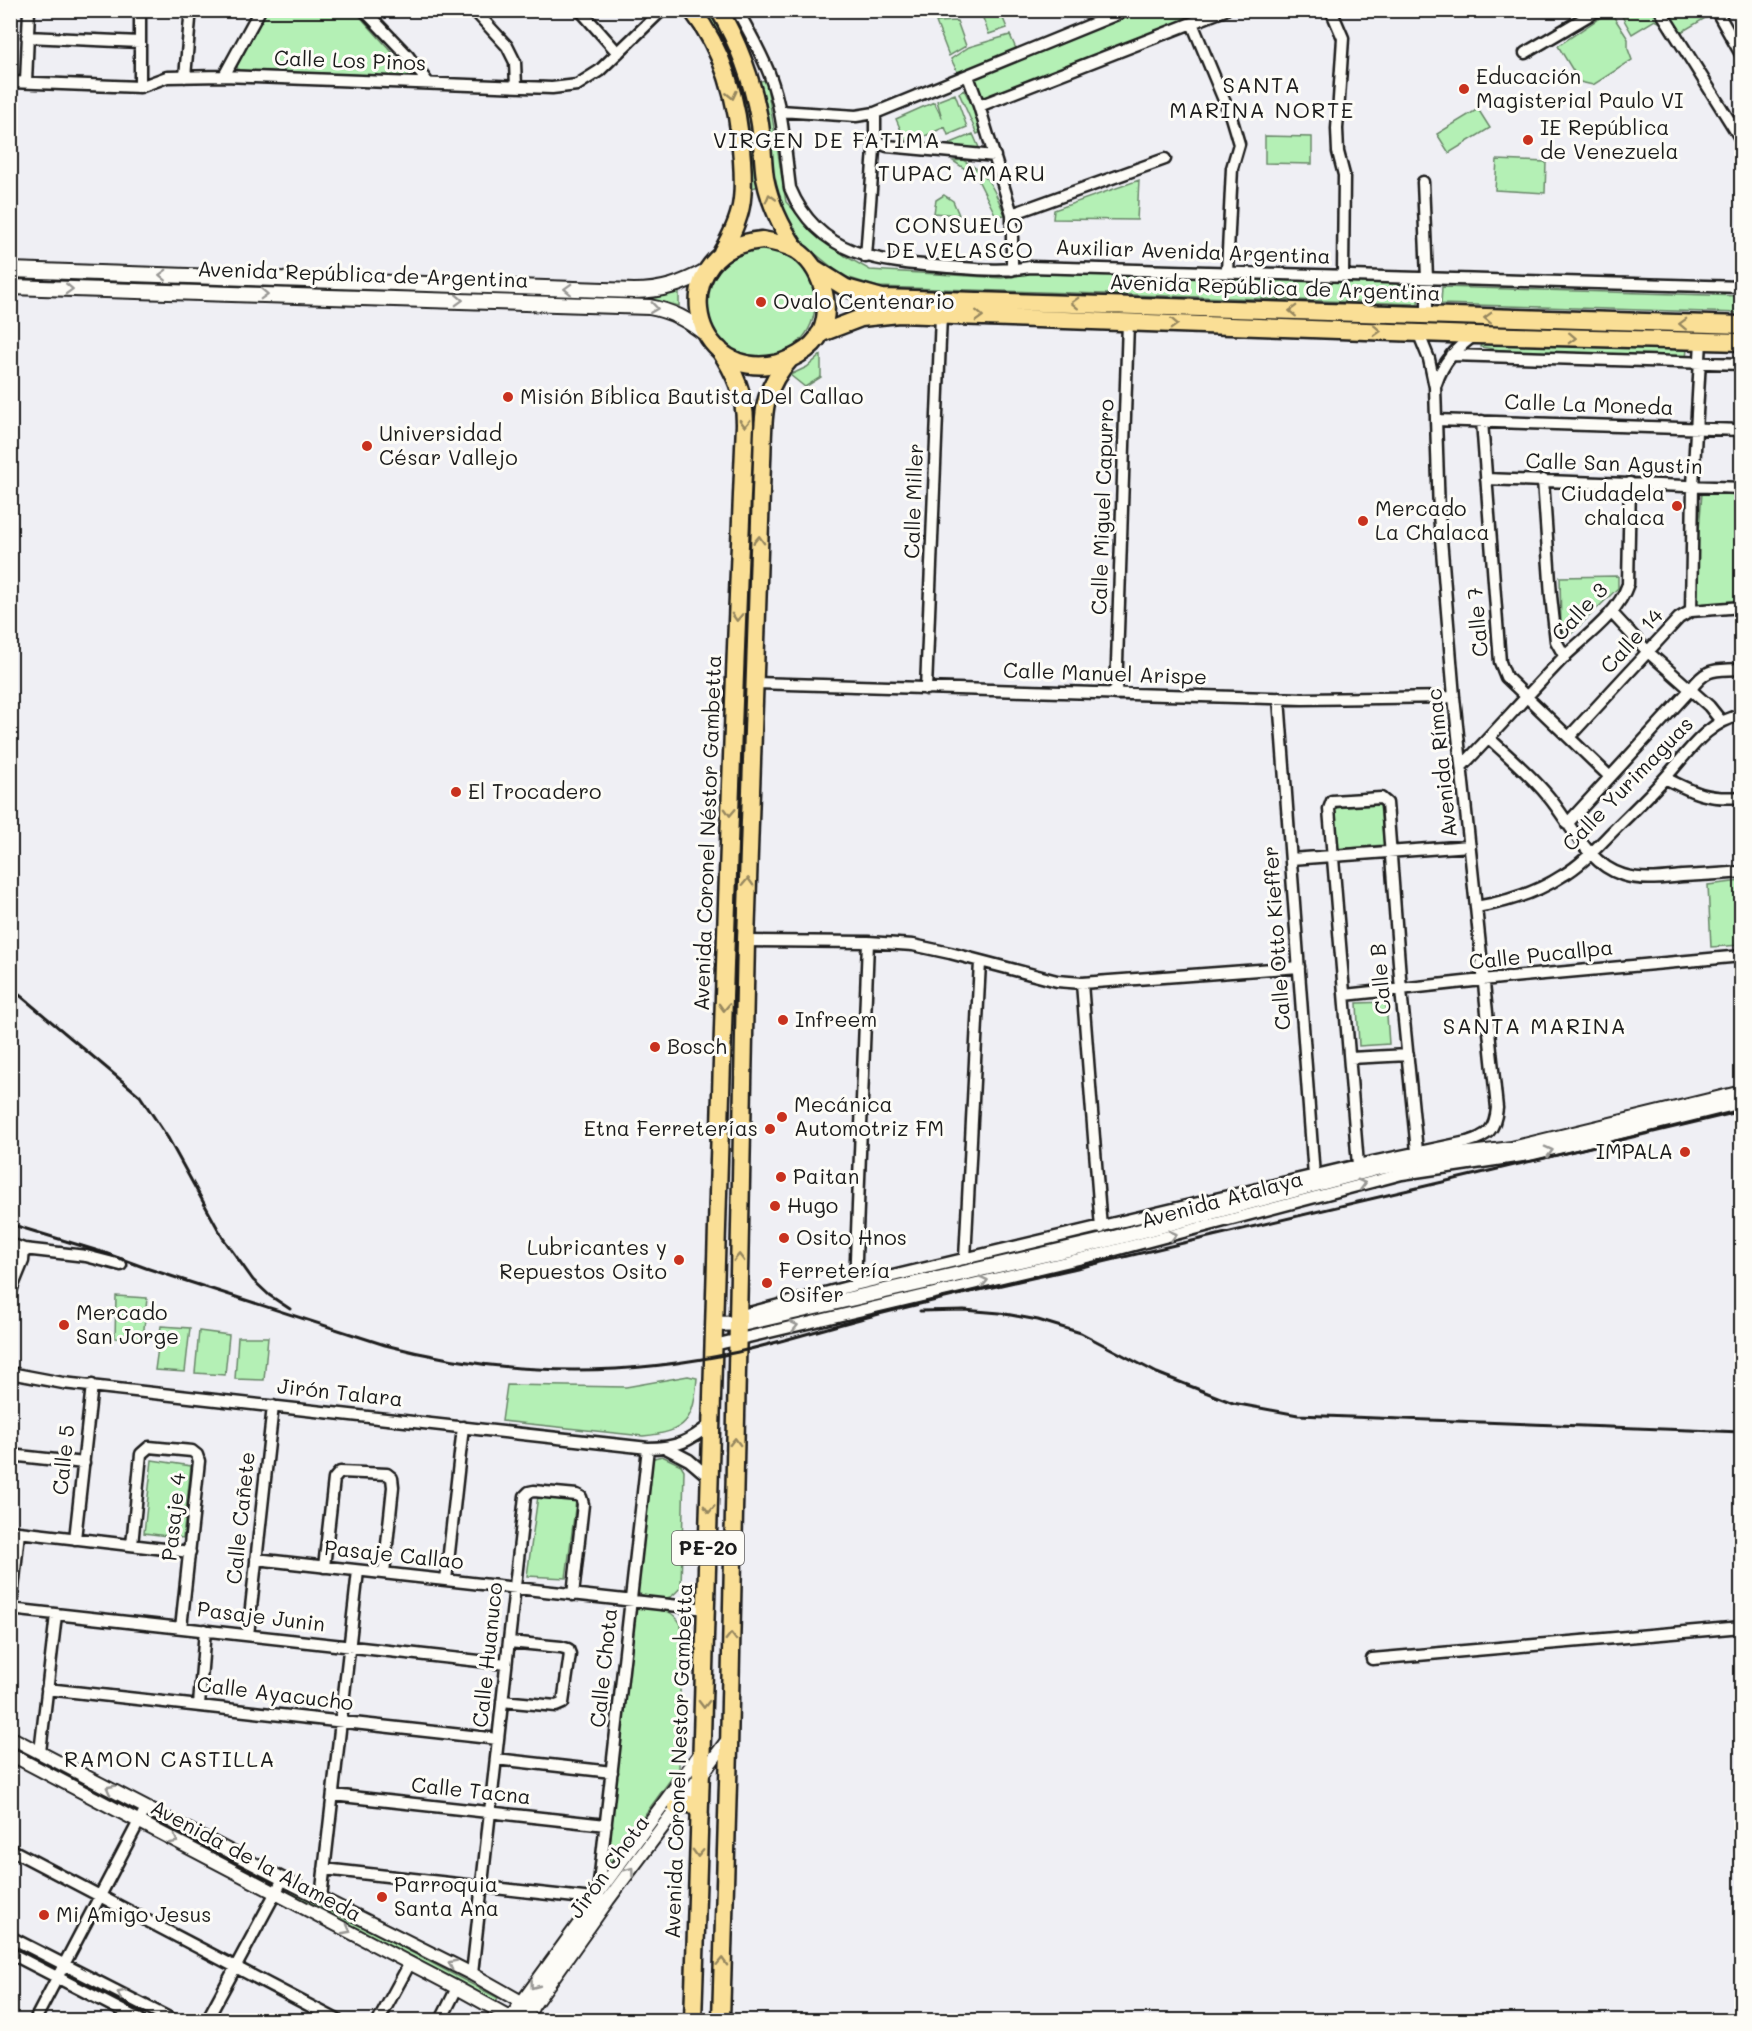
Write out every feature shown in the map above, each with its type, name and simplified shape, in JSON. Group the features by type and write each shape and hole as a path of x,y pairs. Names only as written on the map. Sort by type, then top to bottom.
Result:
{"main road":[{"path":"692,10 712,40 725,69 732,93 743,177 741,207 733,231 721,254 706,271 700,284 698,298 701,323 707,335 730,358 744,363 769,365 790,358 812,344 819,334 824,314 824,295 814,268 796,250 772,206 765,176 759,120 753,92 738,46 719,10"},
{"path":"721,254 747,241 762,240 780,242 796,250"},
{"name":"Avenida República de Argentina","path":"814,268 846,288 882,298 1742,325"},
{"name":"Avenida República de Argentina","path":"10,270 608,290 660,290 681,285 706,271"},
{"path":"423,284 423,299"},
{"name":"Avenida República de Argentina","path":"10,287 649,307 665,310 690,321 707,335"},
{"path":"526,288 526,302"},
{"path":"608,290 608,305"},
{"name":"Avenida República de Argentina","path":"819,334 846,323 878,315 941,315 1476,335 1742,342"},
{"name":"Avenida Coronel Néstor Gambetta","path":"715,1324 745,424 740,389 729,364 719,349"},
{"name":"Avenida Coronel Néstor Gambetta","path":"737,1327 746,941 764,408 770,386 790,358"},
{"name":"Avenida Atalaya","path":"715,1324 737,1327 1103,1241 1380,1167 1512,1149 1742,1093"},
{"name":"Avenida Coronel Nestor Gambetta","path":"693,2020 715,1324"},
{"name":"PE-20","path":"721,2020 737,1327"},
{"path":"677,1807 687,1803 691,1804 699,1811 700,1816"}],"street":[{"path":"26,82 28,10"},
{"path":"140,10 140,87"},
{"path":"185,77 190,19 193,10"},
{"path":"224,76 260,10"},
{"path":"364,10 408,56 428,83"},
{"path":"474,10 507,46 515,62 516,87"},
{"path":"580,10 618,53"},
{"name":"Calle Los Pinos","path":"10,82 140,87 167,77 224,76 552,88 577,84 599,71 662,10"},
{"name":"Auxiliar Avenida Argentina","path":"737,10 770,75 780,111 790,188 795,200 816,227 838,245 866,257 897,263 1000,271 1030,267 1742,287"},
{"path":"780,111 856,116 875,113 1127,10"},
{"path":"979,106 1225,10"},
{"path":"1331,10 1343,38 1337,129 1338,152 1344,175 1343,275"},
{"path":"1525,53 1598,10"},
{"path":"1660,10 1742,141"},
{"path":"1716,10 1742,56"},
{"path":"1192,23 1231,117 1239,144 1232,168 1227,272"},
{"path":"27,37 140,42"},
{"path":"968,76 1012,214 1012,270"},
{"path":"866,257 875,113"},
{"path":"875,136 879,143 887,146 995,156"},
{"path":"1012,214 1165,159"},
{"path":"1423,182 1427,316"},
{"name":"Calle Miller","path":"926,689 941,315"},
{"name":"Calle Miguel Capurro","path":"1116,694 1128,322"},
{"name":"Avenida Rímac","path":"1418,332 1430,359 1435,387 1439,514 1454,697 1497,1108 1496,1121 1490,1132"},
{"name":"Avenida Rímac","path":"1435,387 1438,376 1451,355 1476,335"},
{"path":"1691,612 1693,486 1701,341"},
{"path":"1451,355 1742,364"},
{"name":"Calle La Moneda","path":"1436,420 1742,430"},
{"name":"Calle 7","path":"1482,421 1500,662 1506,677 1609,776"},
{"name":"Calle San Agustin","path":"1486,479 1742,488"},
{"path":"1543,480 1556,641 1565,657"},
{"name":"Calle 3","path":"1462,765 1611,612 1625,592 1628,584 1629,483"},
{"name":"Calle 14","path":"1569,737 1679,618 1691,612 1742,607"},
{"path":"1611,612 1648,652 1709,706 1721,721"},
{"path":"1567,824 1701,676 1708,671 1742,669"},
{"name":"Calle Manuel Arispe","path":"754,683 1279,698 1454,697"},
{"name":"Calle Otto Kieffer","path":"1279,698 1314,1176"},
{"name":"Calle Yurimaguas","path":"1476,907 1495,904 1538,890 1564,875 1592,853 1665,778 1708,729 1721,721 1742,714"},
{"path":"1490,738 1537,783 1592,853 1613,871 1650,880 1742,872"},
{"path":"1665,778 1704,796 1723,798 1742,796"},
{"name":"Calle B","path":"1333,856 1329,809 1332,801 1381,798 1388,803 1401,990 1417,1151"},
{"path":"1291,860 1470,846"},
{"path":"1333,856 1358,1165"},
{"path":"746,941 868,942 913,945 1057,981 1082,983 1299,967"},
{"path":"855,1286 868,942"},
{"name":"Calle Pucallpa","path":"1345,995 1742,956"},
{"path":"965,1259 980,962"},
{"path":"1082,983 1101,1228"},
{"path":"1350,1058 1408,1055"},
{"name":"Avenida Atalaya","path":"737,1327 1104,1253 1402,1174 1536,1154 1742,1103"},
{"name":"Avenida Atalaya","path":"714,1345 737,1327 855,1286 1417,1151 1467,1142 1490,1132"},
{"path":"11,1246 86,1256 121,1265"},
{"path":"10,1293 23,1261 24,1249"},
{"name":"Jirón Talara","path":"10,1373 63,1383 648,1448 666,1448 690,1440 711,1423"},
{"name":"Calle 5","path":"75,1539 92,1385"},
{"name":"Calle Cañete","path":"248,1635 273,1406"},
{"path":"446,1580 463,1427"},
{"name":"Pasaje 4","path":"132,1545 141,1454 149,1447 192,1451 197,1455 199,1461 181,1628"},
{"name":"Calle Chota","path":"601,1898 606,1825 648,1448"},
{"name":"Jirón Talara","path":"666,1448 689,1460 710,1478"},
{"path":"10,1455 84,1463"},
{"path":"324,1567 336,1475 340,1472 387,1474 392,1478 393,1487 384,1573"},
{"name":"Calle Huanuco","path":"472,1974 525,1496 529,1492 582,1497 573,1595"},
{"path":"11,1609 15,1532 190,1552"},
{"name":"Pasaje Callao","path":"256,1559 706,1610"},
{"path":"321,1898 358,1571"},
{"name":"Pasaje Junin","path":"11,1609 506,1664"},
{"path":"40,1752 56,1615"},
{"path":"1372,1659 1742,1627"},
{"path":"199,1705 205,1630"},
{"path":"502,1701 556,1706 563,1703 570,1654 568,1649 561,1647 509,1642"},
{"name":"Calle Ayacucho","path":"47,1689 498,1739"},
{"name":"Avenida de la Alameda","path":"10,1737 472,1974 526,2005"},
{"name":"Jirón Chota","path":"601,1898 677,1807 729,1738"},
{"name":"Jirón Chota","path":"514,2020 703,1750"},
{"name":"Avenida de la Alameda","path":"10,1754 410,1963 514,2020"},
{"path":"496,1759 612,1772"},
{"name":"Calle Tacna","path":"333,1795 606,1825"},
{"path":"34,2020 146,1808"},
{"path":"10,1849 337,2020"},
{"path":"324,1869 601,1898"},
{"path":"207,2020 283,1879"},
{"path":"10,1937 173,2020"},
{"path":"10,1953 140,2020"},
{"path":"379,2020 410,1963"},
{"path":"441,2020 457,1988"}],"green space":[{"path":"354,10 412,74 411,78 238,70 237,66 261,16 266,11"},
{"path":"984,10 1000,11 1007,28 989,34 981,13"},
{"path":"1713,10 1714,13 1678,34 1664,11"},
{"path":"695,11 710,13 739,70 759,186 752,188 731,75"},
{"path":"1142,11 1208,11 986,98 977,88 976,76"},
{"path":"1610,11 1628,39 1628,49 1632,60 1593,85 1580,82 1558,46"},
{"path":"1619,11 1658,11 1667,26 1655,20 1632,34"},
{"path":"957,21 966,46 949,56 936,22"},
{"path":"1010,35 1017,51 959,75 951,59 969,47"},
{"path":"766,80 786,202 814,231 845,256 870,270 1002,278 1031,271 1419,282 1418,304 878,287 843,276 803,244 776,206 754,82"},
{"path":"964,90 982,132 977,134 959,93"},
{"path":"955,94 967,127 948,135 945,127 907,144 896,119 934,102 942,118 937,101"},
{"path":"1478,109 1490,128 1449,153 1437,134"},
{"path":"973,134 980,150 936,149"},
{"path":"1265,136 1312,137 1312,164 1265,163"},
{"path":"963,160 985,177 994,190 1005,215 996,216 976,176 953,161"},
{"path":"1497,160 1546,162 1545,193 1495,190"},
{"path":"1139,180 1137,220 1053,219 1054,210"},
{"path":"944,195 953,201 959,215 934,213 936,200"},
{"path":"760,248 781,253 799,264 810,282 815,303 810,324 799,342 781,353 760,358 739,353 721,342 710,324 705,303 710,282 721,264 739,253"},
{"path":"1442,287 1741,296 1741,313 1441,304"},
{"path":"679,291 679,306 664,302 618,298 619,294 669,294"},
{"path":"1481,344 1687,348 1686,360 1528,354 1480,347"},
{"path":"821,355 821,377 805,387 790,375 807,367"},
{"path":"1702,493 1741,494 1741,601 1693,606"},
{"path":"1618,576 1618,588 1569,636 1561,629 1560,577"},
{"path":"1380,805 1384,845 1336,849 1333,808"},
{"path":"1741,881 1741,945 1711,947 1708,885"},
{"path":"1386,1002 1389,1044 1359,1046 1357,1003"},
{"path":"116,1296 147,1298 143,1339 115,1338"},
{"path":"161,1326 190,1328 185,1372 155,1370"},
{"path":"199,1331 229,1335 225,1375 195,1373"},
{"path":"238,1337 268,1337 264,1380 235,1379"},
{"path":"688,1376 697,1378 690,1414 679,1427 658,1434 643,1436 502,1421 507,1385 626,1387"},
{"path":"662,1456 681,1465 684,1470 681,1587 671,1596 662,1599 647,1597 636,1591 650,1463 654,1458"},
{"path":"152,1460 191,1466 183,1538 144,1533"},
{"path":"538,1496 576,1501 566,1578 527,1576"},
{"path":"635,1608 659,1609 673,1614 681,1624 679,1768 608,1865 632,1612"},
{"path":"10,1744 129,1806 125,1813 11,1753"},
{"path":"154,1819 269,1878 265,1885 149,1826"},
{"path":"292,1889 498,1998 495,2002 286,1897"}],"railway":[{"path":"10,987 140,1096 168,1138 223,1238 253,1280 269,1295 290,1309"},
{"path":"10,1224 385,1345 473,1363 517,1368 605,1369 650,1366 738,1352 932,1301 1742,1111"},
{"path":"920,1311 964,1310 1000,1313 1038,1320 1081,1333 1157,1373 1233,1403 1298,1415 1742,1432"}],"place":[{"name":"Educación Magisterial Paulo VI","path":"1464,89"},
{"name":"IE República de Venezuela","path":"1528,140"},
{"name":"Ovalo Centenario","path":"761,302"},
{"name":"Misión Bíblica Bautista Del Callao","path":"508,397"},
{"name":"Universidad César Vallejo","path":"367,446"},
{"name":"Ciudadela chalaca","path":"1677,506"},
{"name":"Mercado La Chalaca","path":"1363,521"},
{"name":"El Trocadero","path":"456,792"},
{"name":"Infreem","path":"783,1020"},
{"name":"Bosch","path":"655,1047"},
{"name":"Mecánica Automotriz FM","path":"782,1117"},
{"name":"Etna Ferreterías","path":"770,1129"},
{"name":"IMPALA","path":"1685,1152"},
{"name":"Paitan","path":"781,1177"},
{"name":"Hugo","path":"775,1206"},
{"name":"Osito Hnos","path":"784,1238"},
{"name":"Lubricantes y Repuestos Osito","path":"679,1260"},
{"name":"Ferretería Osifer","path":"767,1283"},
{"name":"Mercado San Jorge","path":"64,1325"},
{"name":"Parroquia Santa Ana","path":"382,1897"},
{"name":"Mi Amigo Jesus","path":"44,1915"}],"district":[{"name":"SANTA MARINA NORTE","path":"1262,98"},
{"name":"VIRGEN DE FATIMA","path":"827,140"},
{"name":"TUPAC AMARU","path":"962,173"},
{"name":"CONSUELO DE VELASCO","path":"960,238"},
{"name":"SANTA MARINA","path":"1535,1026"},
{"name":"RAMON CASTILLA","path":"170,1759"}]}
